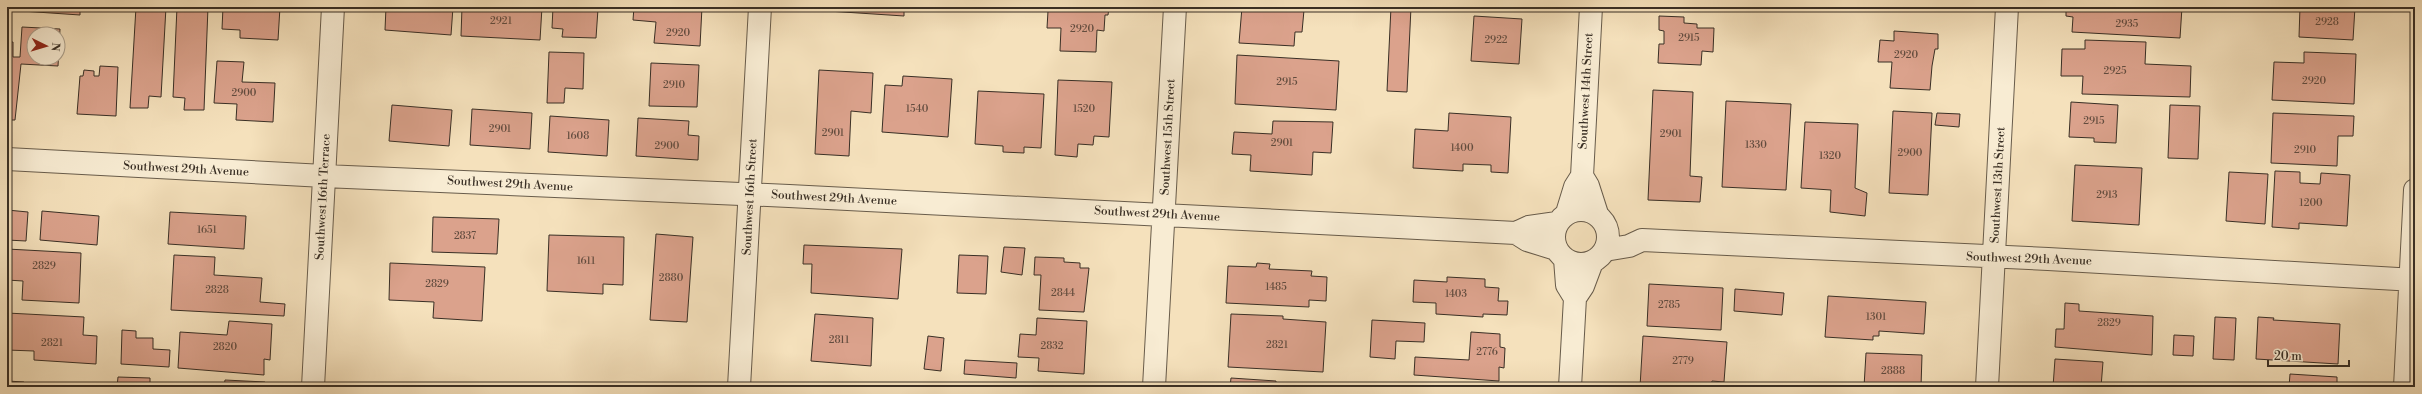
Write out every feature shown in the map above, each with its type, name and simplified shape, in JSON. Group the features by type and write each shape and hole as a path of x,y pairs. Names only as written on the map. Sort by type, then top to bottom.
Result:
{"street":[{"name":"Southwest 16th Terrace","path":"313,387 333,7"},
{"name":"Southwest 16th Street","path":"739,387 760,7"},
{"name":"Southwest 15th Street","path":"1154,387 1175,7"},
{"name":"Southwest 14th Street","path":"1562,218 1575,187 1582,176 1591,7"},
{"name":"Southwest 13th Street","path":"1987,387 2007,7"},
{"name":"Southwest 29th Avenue","path":"7,159 324,176 750,194 1516,233 1560,254"},
{"name":"Southwest 14th Street","path":"1582,176 1588,186 1601,220"},
{"path":"2405,387 2413,280 2415,190"},
{"path":"1570,387 1575,298 1608,242 1601,220 1587,210 1577,210 1562,218 1553,236 1560,254 1567,285 1575,298"},
{"name":"Southwest 29th Avenue","path":"1516,233 1529,227 1562,218"},
{"name":"Southwest 29th Avenue","path":"1601,220 1631,232 1642,240"},
{"name":"Southwest 29th Avenue","path":"1599,256 1642,240 1994,257 2413,280"},
{"path":"1560,254 1573,264 1599,256"}],"building":[{"path":"7,7 80,7 80,15 7,10"},
{"path":"136,7 166,7 161,97 149,96 148,108 130,108"},
{"path":"177,7 208,7 204,110 184,110 185,98 173,97"},
{"path":"223,7 280,7 278,40 240,38 240,30 222,29"},
{"path":"386,7 453,7 451,35 385,30"},
{"path":"462,7 542,7 540,40 461,36"},
{"path":"553,7 598,9 596,38 562,37 563,29 552,28"},
{"path":"634,7 702,7 700,46 654,43 656,22 633,20"},
{"path":"828,7 904,7 904,16 828,11"},
{"path":"1021,7 1109,7 1108,15 1105,15 1104,31 1097,30 1096,52 1060,51 1061,28 1047,28 1048,11 1021,9"},
{"path":"1242,7 1296,7 1296,9 1304,10 1302,32 1295,32 1294,46 1239,43"},
{"path":"1391,7 1411,7 1407,92 1387,91"},
{"path":"1701,7 1719,7 1719,10 1701,10"},
{"path":"1891,7 1932,7 1931,11 1891,9"},
{"path":"2066,7 2182,7 2180,38 2072,32 2073,17 2066,16"},
{"path":"2224,7 2240,7 2240,9"},
{"path":"2300,7 2355,7 2353,40 2299,37"},
{"path":"1474,16 1522,19 1519,64 1471,61"},
{"path":"1659,16 1684,17 1684,23 1697,24 1697,28 1714,28 1713,52 1702,51 1701,65 1658,63 1659,44 1664,44 1664,31 1659,30"},
{"path":"22,27 26,27 26,64 21,64 15,120 7,120 7,29 9,29 9,42 13,42 13,57 20,57"},
{"path":"1894,31 1938,34 1938,49 1935,49 1930,90 1890,88 1892,62 1878,62 1880,40 1894,41"},
{"path":"2085,40 2146,42 2145,64 2191,66 2190,97 2082,94 2083,76 2061,76 2062,49 2085,49"},
{"path":"549,52 584,53 583,89 565,88 564,103 547,103"},
{"path":"2304,52 2356,54 2354,104 2272,100 2274,62 2304,63"},
{"path":"1237,55 1339,61 1336,110 1235,104"},
{"path":"217,61 244,62 242,82 275,83 273,122 236,120 237,104 214,103"},
{"path":"651,63 699,65 697,107 649,106"},
{"path":"100,66 118,67 116,116 77,114 80,76 83,76 84,70 94,71 94,76 99,76"},
{"path":"819,70 873,73 871,113 851,111 849,156 815,154"},
{"path":"903,76 952,79 948,137 882,132 885,85 902,86"},
{"path":"1058,80 1112,82 1109,137 1094,136 1093,145 1078,144 1077,157 1055,155"},
{"path":"1653,90 1693,92 1690,176 1702,177 1700,202 1648,200"},
{"path":"978,91 1044,94 1041,148 1024,147 1024,153 1003,152 1003,146 975,144"},
{"path":"1726,101 1791,104 1786,190 1722,187"},
{"path":"2071,102 2118,105 2116,143 2094,142 2094,138 2069,137"},
{"path":"392,105 452,110 449,146 389,141"},
{"path":"2170,105 2200,106 2198,159 2168,158"},
{"path":"472,109 532,113 530,149 470,145"},
{"path":"1893,111 1932,113 1928,195 1889,193"},
{"path":"1449,113 1511,117 1508,173 1491,172 1491,165 1463,164 1463,171 1413,168 1415,129 1448,131"},
{"path":"1937,113 1960,114 1959,127 1935,125"},
{"path":"2273,113 2354,116 2353,136 2338,136 2337,166 2271,163"},
{"path":"550,116 609,120 607,156 548,152"},
{"path":"638,118 689,121 688,135 699,136 698,160 636,156"},
{"path":"1273,121 1333,122 1331,153 1313,152 1312,175 1250,171 1251,155 1232,154 1234,132 1272,134"},
{"path":"1805,122 1858,124 1855,188 1867,193 1865,216 1830,212 1831,190 1801,188"},
{"path":"2075,165 2142,168 2139,225 2072,221"},
{"path":"2275,171 2300,172 2300,183 2320,184 2321,173 2350,175 2347,226 2299,223 2299,229 2272,227"},
{"path":"2229,172 2268,174 2265,224 2226,221"},
{"path":"7,210 28,212 26,241 7,240"},
{"path":"42,211 99,216 97,245 40,240"},
{"path":"170,212 246,216 244,249 168,244"},
{"path":"433,217 499,219 497,254 432,252"},
{"path":"656,234 693,237 687,322 650,320"},
{"path":"549,235 624,237 623,285 603,284 603,294 547,291"},
{"path":"804,245 902,249 898,299 811,293 812,264 803,264"},
{"path":"1004,247 1025,248 1022,275 1001,272"},
{"path":"7,249 81,253 79,303 22,300 23,281 7,280"},
{"path":"174,255 215,257 214,275 262,278 260,302 285,304 284,316 171,310"},
{"path":"959,255 988,256 986,294 957,293"},
{"path":"1035,257 1064,258 1064,262 1080,263 1080,268 1089,268 1084,312 1039,310 1041,275 1034,275"},
{"path":"390,263 485,267 482,321 433,318 434,302 389,300"},
{"path":"1257,263 1270,264 1269,269 1312,271 1311,276 1327,277 1326,301 1309,300 1309,307 1226,303 1228,266 1256,267"},
{"path":"1447,277 1485,279 1485,287 1499,288 1498,301 1508,301 1507,315 1483,314 1483,317 1436,314 1436,303 1413,302 1414,280 1447,282"},
{"path":"1649,284 1723,288 1721,330 1647,326"},
{"path":"1735,289 1784,293 1782,315 1734,311"},
{"path":"1828,296 1926,302 1924,334 1879,331 1879,336 1873,336 1873,340 1825,337"},
{"path":"2065,303 2079,304 2079,311 2153,316 2152,355 2055,347 2056,329 2064,329"},
{"path":"7,313 84,317 83,335 97,336 96,364 34,360 34,351 7,350"},
{"path":"815,314 873,318 871,366 811,361"},
{"path":"1231,314 1283,316 1283,319 1326,322 1323,372 1228,367"},
{"path":"2215,317 2236,318 2234,360 2213,359"},
{"path":"2258,317 2274,318 2273,320 2340,324 2338,364 2256,359"},
{"path":"1037,318 1087,321 1084,374 1038,371 1039,358 1018,357 1020,334 1036,335"},
{"path":"1372,320 1425,323 1424,342 1396,341 1395,359 1370,357"},
{"path":"229,321 272,324 270,360 264,359 264,375 178,368 180,332 227,335"},
{"path":"122,330 136,331 136,338 153,338 153,349 170,350 169,367 121,364"},
{"path":"1471,332 1500,334 1500,347 1505,348 1504,368 1499,367 1499,381 1414,375 1415,357 1469,360"},
{"path":"2174,335 2194,336 2193,356 2173,355"},
{"path":"928,336 944,338 941,371 924,369"},
{"path":"1643,336 1727,342 1724,382 1712,381 1711,387 1640,387"},
{"path":"1866,353 1922,355 1921,387 1864,387"},
{"path":"2055,359 2103,362 2101,387 2053,387"},
{"path":"965,360 1017,363 1016,378 964,374"},
{"path":"2290,374 2337,377 2337,387 2289,387"},
{"path":"118,377 150,378 150,387 117,387"},
{"path":"1231,378 1276,381 1276,387 1230,387"},
{"path":"225,380 265,382 265,387 224,387"},
{"path":"7,381 24,382 24,387 7,387"},
{"path":"982,383 1009,385 1009,387 982,387"},
{"path":"811,384 848,386 811,387"},
{"path":"1045,384 1081,386 1081,387 1045,387"}]}
